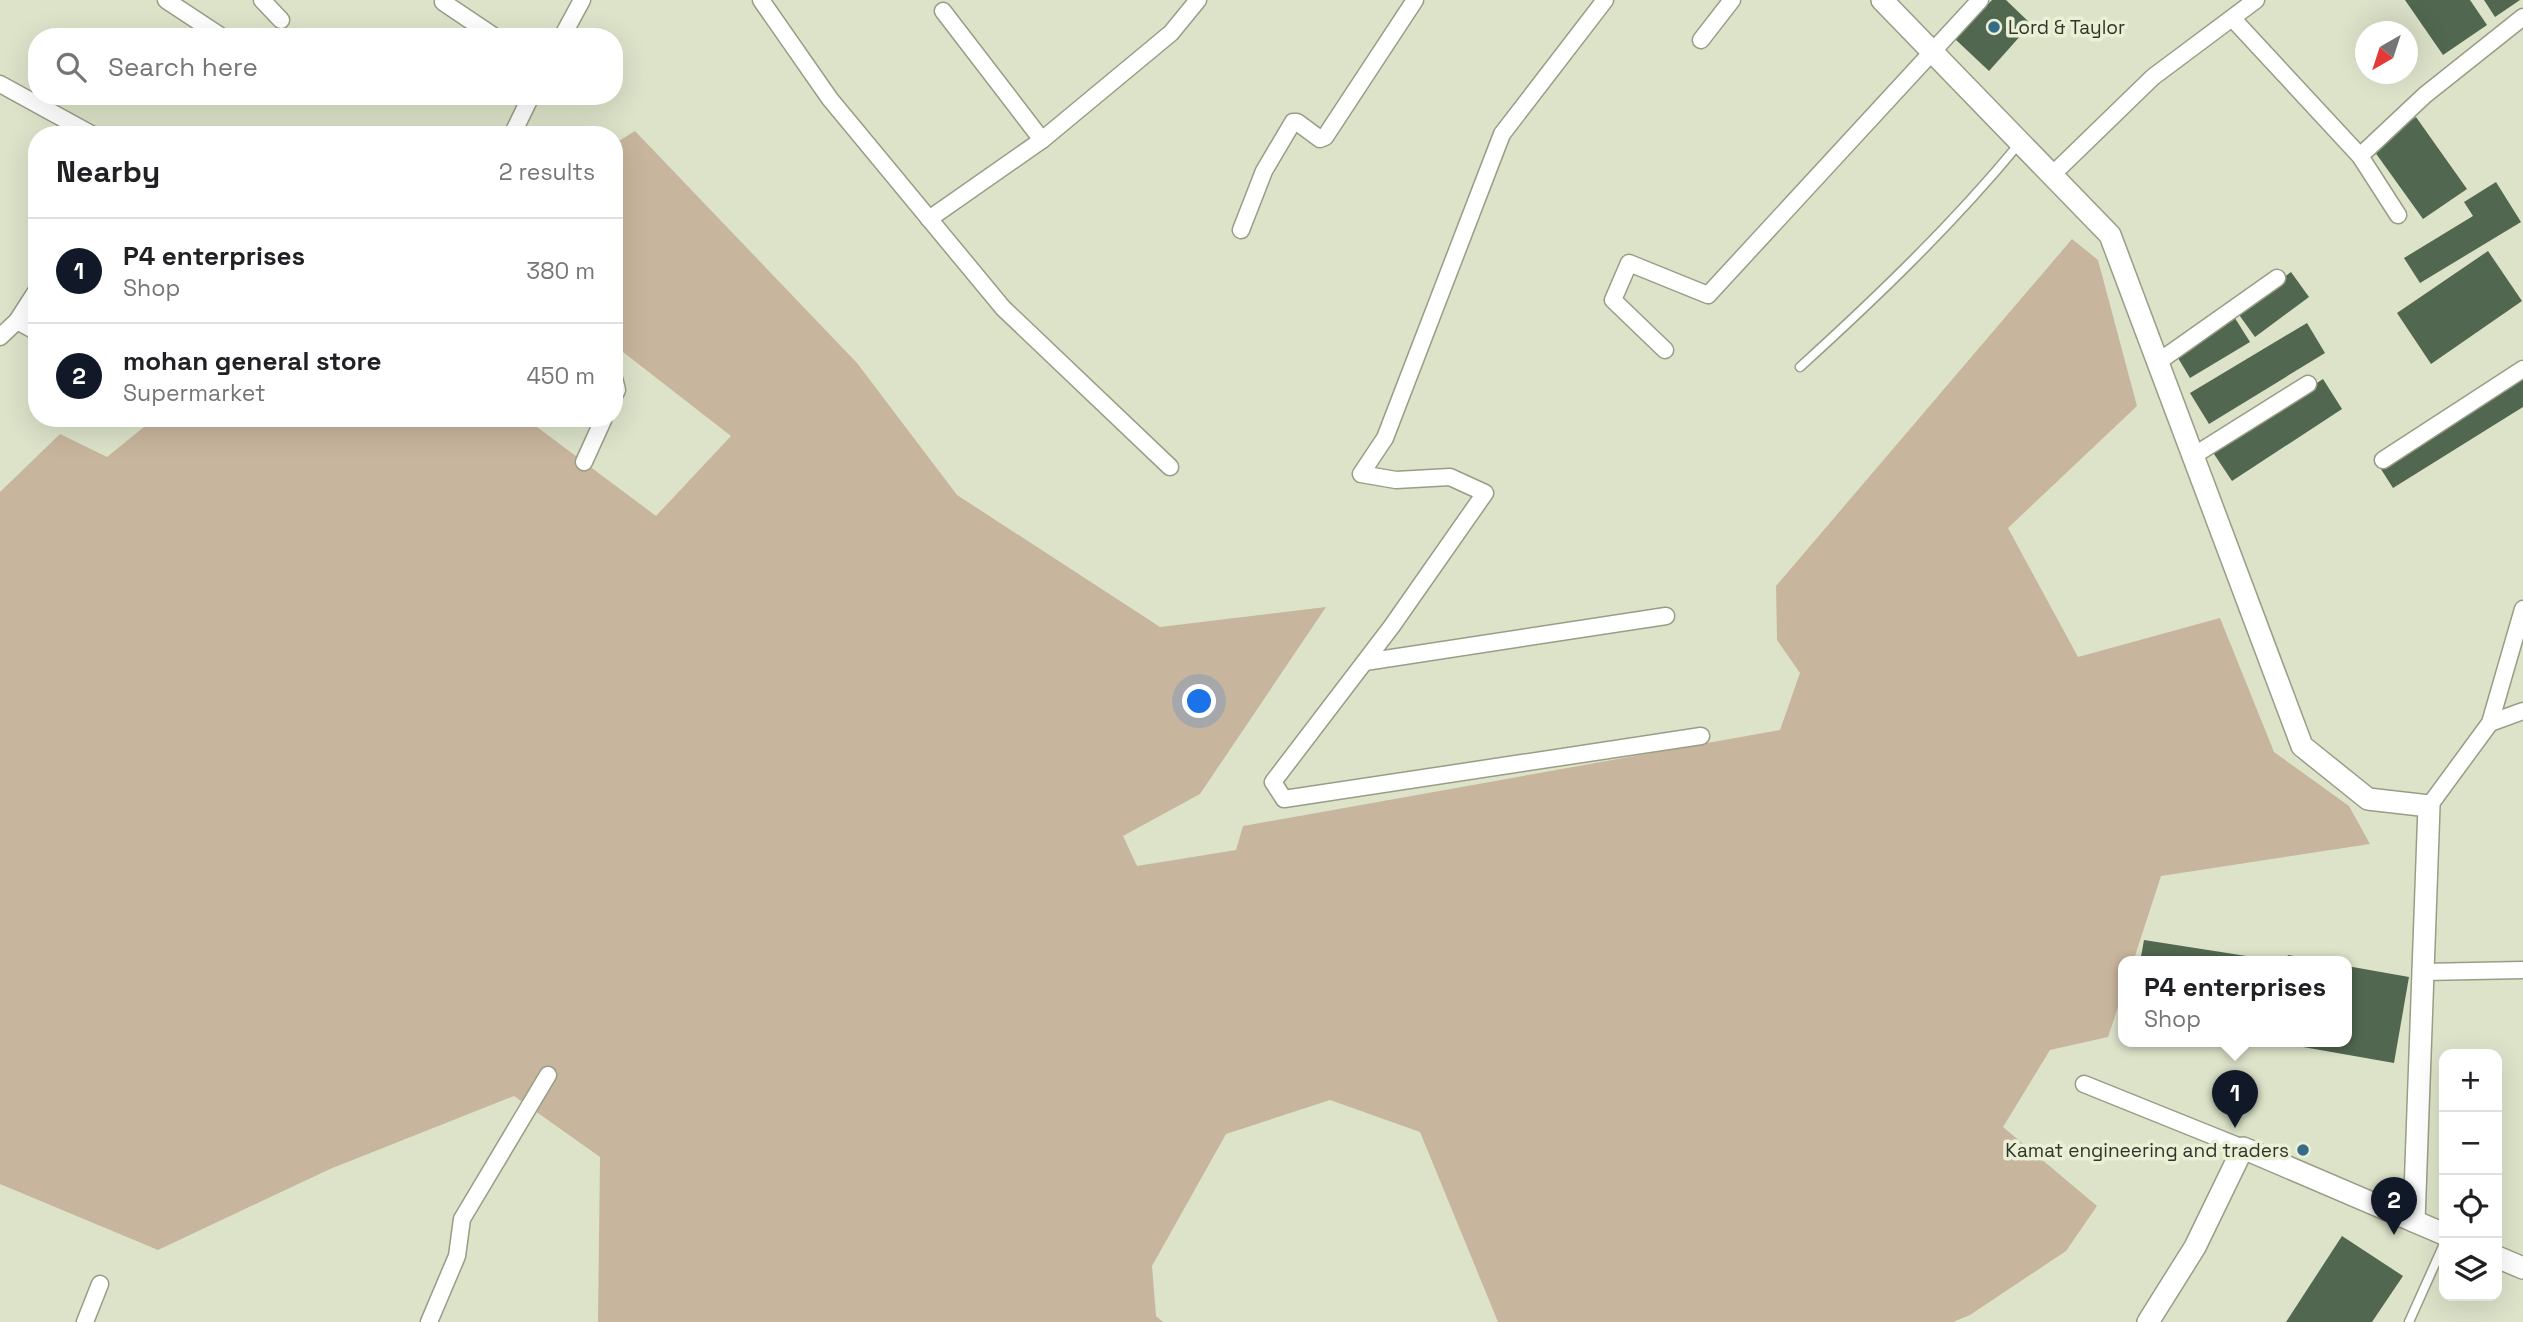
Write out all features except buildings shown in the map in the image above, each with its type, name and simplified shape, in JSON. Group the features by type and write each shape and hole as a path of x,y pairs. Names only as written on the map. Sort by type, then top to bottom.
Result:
{"street":[{"path":"166,0 208,28"},
{"path":"262,0 281,20"},
{"path":"567,28 581,0"},
{"path":"761,0 830,99 1003,309 1170,467"},
{"path":"929,219 1042,140 1171,33 1198,0"},
{"path":"1241,230 1264,171 1293,122 1297,122 1318,138 1325,137 1415,0"},
{"path":"1605,0 1502,134 1385,438 1361,474 1396,480 1450,477 1485,493 1365,662 1273,782 1284,799 1702,736"},
{"path":"1701,40 1732,0"},
{"path":"1882,0 2110,234 2302,746 2368,799 2429,806"},
{"path":"1665,350 1613,300 1629,263 1708,295 1980,0"},
{"path":"2052,175 2153,77 2256,0"},
{"path":"443,2 482,28"},
{"path":"943,10 1042,140"},
{"path":"2360,156 2425,95 2523,18"},
{"path":"2233,19 2360,156 2398,215"},
{"path":"0,84 28,99"},
{"path":"38,105 77,126"},
{"path":"516,126 527,105"},
{"path":"2158,362 2277,278"},
{"path":"0,337 17,321 28,304"},
{"path":"17,321 28,327"},
{"path":"2383,460 2523,369"},
{"path":"2193,456 2308,384"},
{"path":"584,462 600,427"},
{"path":"2414,1221 2429,806 2490,723 2523,609"},
{"path":"1365,662 1666,616"},
{"path":"2490,723 2523,711"},
{"path":"2423,972 2523,970"},
{"path":"429,1322 457,1256 462,1219 548,1075"},
{"path":"2084,1084 2439,1232"},
{"path":"2148,1322 2195,1247 2243,1148"},
{"path":"2502,1259 2523,1268"},
{"path":"85,1322 100,1284"}],"lane":[{"path":"1800,366 1884,291 1990,180 2020,142"},
{"path":"2409,1322 2439,1255"}],"shaded area":[{"path":"635,131 857,363 957,495 1160,627 1326,607 1200,794 1123,836 1137,866 1236,850 1243,826 1780,730 1800,673 1777,640 1776,586 2072,239 2098,260 2137,406 2008,528 2078,657 2220,618 2274,752 2349,806 2370,844 2161,876 2135,956 2118,956 2118,1007 2108,1037 2050,1050 2003,1127 2097,1206 2066,1251 1970,1315 1953,1322 1498,1322 1420,1132 1330,1100 1226,1134 1152,1266 1156,1316 1163,1322 598,1322 600,1157 514,1096 330,1169 158,1250 0,1184 0,492 60,434 107,457 144,427 537,427 656,516 731,436 623,352 623,138"}],"place":[{"name":"Lord & Taylor","path":"1994,27"},
{"name":"P4 enterprises","path":"2235,1128"},
{"name":"Kamat engineering and traders","path":"2303,1150"},
{"name":"mohan general store","path":"2394,1235"}]}
